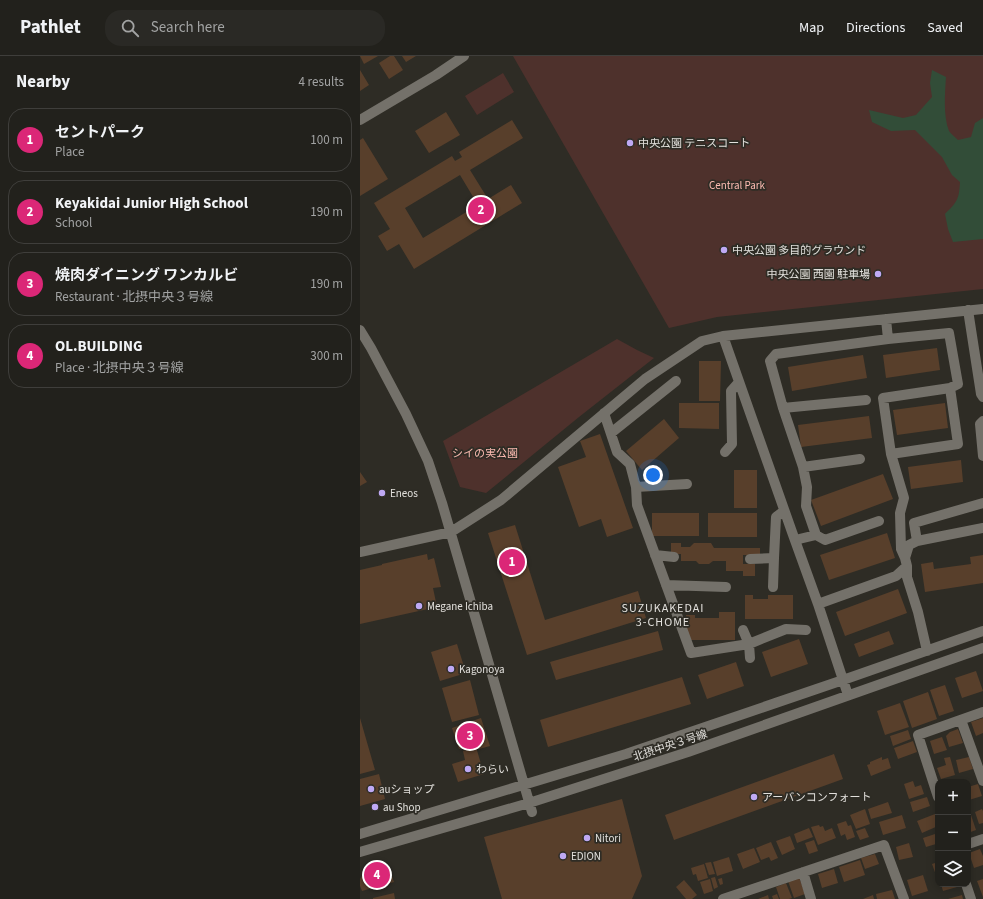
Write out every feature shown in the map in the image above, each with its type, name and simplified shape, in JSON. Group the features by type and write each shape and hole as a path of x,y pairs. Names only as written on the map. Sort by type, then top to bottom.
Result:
{"street":[{"path":"360,120 436,75 464,56"},
{"path":"360,552 451,532 501,500 645,378 702,341 723,336 983,309"},
{"path":"968,310 981,394 983,397"},
{"path":"886,319 888,339"},
{"path":"360,330 406,414 428,461 451,532 531,807"},
{"path":"816,535 806,506 807,487 803,468 783,408 770,361 776,354 888,339 949,333 958,384 950,388 883,398 891,454 904,498 900,513 901,549 906,562"},
{"path":"723,336 818,604 848,695"},
{"path":"611,433 676,381"},
{"path":"725,452 732,444 731,390 739,382"},
{"path":"891,454 958,444 950,388"},
{"path":"783,408 866,400"},
{"path":"604,413 617,452 630,464 636,487 637,505 691,653 749,644 786,629 806,630"},
{"path":"983,421 980,424 983,456"},
{"path":"803,468 860,459"},
{"path":"636,487 687,484"},
{"path":"917,541 914,523 983,503"},
{"path":"773,587 776,516 784,511"},
{"path":"795,540 816,535 826,540 879,521"},
{"path":"927,651 918,612 907,577 906,562 908,545 917,541 983,528"},
{"path":"656,555 674,557"},
{"path":"750,559 774,558"},
{"path":"818,604 896,576 906,562"},
{"path":"666,585 726,587"},
{"path":"744,630 749,644 750,658"},
{"name":"北摂中央３号線","path":"360,834 626,754 983,631"},
{"name":"北摂中央３号線","path":"360,852 531,807 983,648"},
{"path":"935,788 918,735 983,712"},
{"path":"961,720 983,781"},
{"path":"971,843 983,839"},
{"path":"723,899 744,896 803,872 884,845 904,899"},
{"path":"803,872 811,899"},
{"path":"967,887 971,899"}],"green space":[{"name":"Central Park","path":"513,56 983,56 983,289 717,317 669,328"},
{"path":"503,73 514,92 477,115 465,96"},
{"name":"シイの実公園","path":"617,339 654,358 486,493 460,487 443,441"}],"shaded area":[{"path":"932,70 946,77 946,118 949,131 953,136 958,140 971,137 975,123 983,118 983,239 953,242 948,229 945,214 957,200 960,182 952,175 942,157 915,130 891,131 872,122 869,110 903,118 916,115 932,97 930,83"}],"building":[{"path":"360,56 378,56 364,64"},
{"path":"390,56 394,56 403,70 389,79 379,63"},
{"path":"402,56 416,56 406,62"},
{"path":"360,70 369,85 360,91"},
{"path":"446,112 460,135 429,153 415,131"},
{"path":"512,120 523,138 470,170 488,199 511,185 522,203 414,269 399,244 387,251 378,236 390,229 374,203 452,156 455,161 462,157 459,152","holes":["460,175 478,205 423,238 405,208"]},
{"path":"363,138 388,179 360,196 360,140"},
{"path":"937,348 940,370 886,378 883,355"},
{"path":"863,355 867,378 792,391 788,367"},
{"path":"699,361 721,361 720,401 699,401"},
{"path":"679,403 719,403 719,429 679,428"},
{"path":"945,403 948,428 897,435 893,410"},
{"path":"869,416 872,438 801,447 798,425"},
{"path":"664,419 679,438 642,470 626,451"},
{"path":"600,434 633,528 607,537 601,519 579,527 558,467 586,457 580,441"},
{"path":"961,460 963,482 911,489 908,467"},
{"path":"734,470 757,470 757,508 734,508"},
{"path":"360,472 367,482 360,486"},
{"path":"883,474 893,499 821,526 811,500"},
{"path":"652,513 699,513 699,536 652,536"},
{"path":"708,513 757,513 757,537 708,537"},
{"path":"515,525 545,620 638,591 646,618 527,655 488,533"},
{"path":"887,533 895,558 829,580 820,555"},
{"path":"671,543 681,543 681,547 690,547 694,543 711,543 714,548 760,548 760,555 743,555 743,564 755,564 755,576 743,576 743,571 726,571 726,561 713,561 709,564 699,564 696,561 681,561 681,554 671,554"},
{"path":"427,554 428,560 434,558 441,587 433,588 437,607 360,624 360,570"},
{"path":"983,555 983,583 925,592 921,564 933,562 934,569 971,564 970,557"},
{"path":"898,589 907,613 845,636 836,612"},
{"path":"745,595 753,595 753,599 768,599 768,595 793,595 793,619 745,619"},
{"path":"719,612 735,612 735,640 686,640 686,615 695,615 695,618 719,618"},
{"path":"658,631 663,650 556,680 550,662"},
{"path":"889,631 894,644 859,657 854,644"},
{"path":"799,639 808,664 771,677 762,652"},
{"path":"457,644 466,673 440,681 431,652"},
{"path":"736,662 744,686 707,699 698,675"},
{"path":"976,671 983,691 962,698 955,678"},
{"path":"682,677 691,704 548,747 540,720"},
{"path":"470,680 479,715 452,722 442,688"},
{"path":"945,685 954,711 939,716 930,690"},
{"path":"928,692 937,719 912,728 903,701"},
{"path":"900,703 909,727 885,735 877,711"},
{"path":"360,718 375,770 360,774"},
{"path":"481,718 490,746 479,749 477,743 459,749 452,728"},
{"path":"983,718 983,733 976,736 971,722"},
{"path":"958,729 963,743 949,747 946,736 950,732"},
{"path":"908,730 911,739 893,746 890,736"},
{"path":"942,737 947,750 934,754 930,741"},
{"path":"913,741 917,752 898,759 894,748"},
{"name":"わらい","path":"476,747 484,774 458,782 452,764 465,760 463,751"},
{"name":"アーバンコンフォート","path":"834,754 843,779 674,840 665,815"},
{"path":"882,757 882,760 888,758 891,768 871,776 867,765 870,764 870,762"},
{"path":"950,757 955,775 941,779 937,768 946,765 944,758"},
{"path":"969,757 973,769 959,773 956,760"},
{"name":"auショップ","path":"379,774 385,799 360,806 360,779"},
{"path":"913,781 915,787 921,785 924,794 909,799 904,784"},
{"path":"978,784 982,796 971,799 971,786"},
{"path":"927,797 930,806 913,812 910,802"},
{"name":"EDION","path":"622,799 642,876 632,899 502,899 484,837"},
{"path":"888,802 892,813 871,819 868,809"},
{"path":"865,809 870,824 856,829 850,815"},
{"path":"982,809 983,823 979,824 975,812"},
{"path":"935,814 935,827 922,833 917,821"},
{"path":"902,815 906,828 883,835 879,822"},
{"path":"971,815 976,830 971,832"},
{"path":"846,821 848,826 851,825 855,837 847,840 845,834 841,836 837,824"},
{"path":"819,825 820,827 823,826 825,831 832,828 836,838 818,845 811,827"},
{"path":"809,828 813,837 797,843 794,834"},
{"path":"865,828 869,837 860,840 856,831"},
{"path":"935,834 935,844 926,847 923,838"},
{"path":"790,836 795,849 782,855 776,841"},
{"path":"814,840 818,851 809,854 805,843"},
{"path":"771,842 778,858 771,861 769,857 761,860 756,848"},
{"path":"909,843 913,857 899,860 896,847"},
{"path":"754,848 760,862 743,869 737,854"},
{"path":"980,849 983,856 983,865 974,868 971,859 971,852"},
{"path":"875,854 879,864 865,869 861,858"},
{"path":"729,857 733,871 717,876 713,862"},
{"path":"860,860 865,875 844,882 839,867"},
{"path":"711,862 715,874 709,875 705,863"},
{"path":"935,863 935,872 932,864"},
{"path":"704,864 708,878 698,881 696,874 693,875 691,868"},
{"path":"379,866 390,871 394,882 362,891 360,879 366,869"},
{"path":"834,869 838,883 822,888 818,874"},
{"path":"923,875 928,891 912,896 907,880"},
{"path":"715,877 718,887 714,889 711,878"},
{"path":"799,877 805,894 794,898 788,881"},
{"path":"722,878 723,884 720,885 718,879"},
{"path":"710,879 713,891 704,894 700,882"},
{"path":"983,879 983,897 977,881"},
{"path":"684,880 697,895 692,899 686,899 676,887"},
{"path":"786,883 792,898 780,899 776,887"},
{"path":"942,887 957,887 943,891"},
{"path":"892,890 895,899 877,899 876,894"},
{"path":"394,893 395,899 373,899 373,898"},
{"path":"777,894 779,899 773,899 772,896"},
{"path":"768,895 769,899 758,899"},
{"path":"873,895 874,899 863,899"},
{"path":"962,895 963,899 948,899"}],"place":[{"name":"中央公園 テニスコート","path":"630,143"},
{"name":"Keyakidai Junior High School","path":"481,210"},
{"name":"中央公園 多目的グラウンド","path":"724,250"},
{"name":"中央公園 西園 駐車場","path":"878,274"},
{"name":"Eneos","path":"382,493"},
{"name":"セントパーク","path":"512,562"},
{"name":"Megane Ichiba","path":"419,606"},
{"name":"Kagonoya","path":"451,669"},
{"name":"焼肉ダイニング ワンカルビ","path":"470,736"},
{"name":"わらい","path":"468,769"},
{"name":"auショップ","path":"371,789"},
{"name":"アーバンコンフォート","path":"754,797"},
{"name":"au Shop","path":"375,807"},
{"name":"Nitori","path":"587,838"},
{"name":"EDION","path":"563,856"},
{"name":"OL.BUILDING","path":"377,875"}],"district":[{"name":"SUZUKAKEDAI 3-CHOME","path":"663,615"}]}
